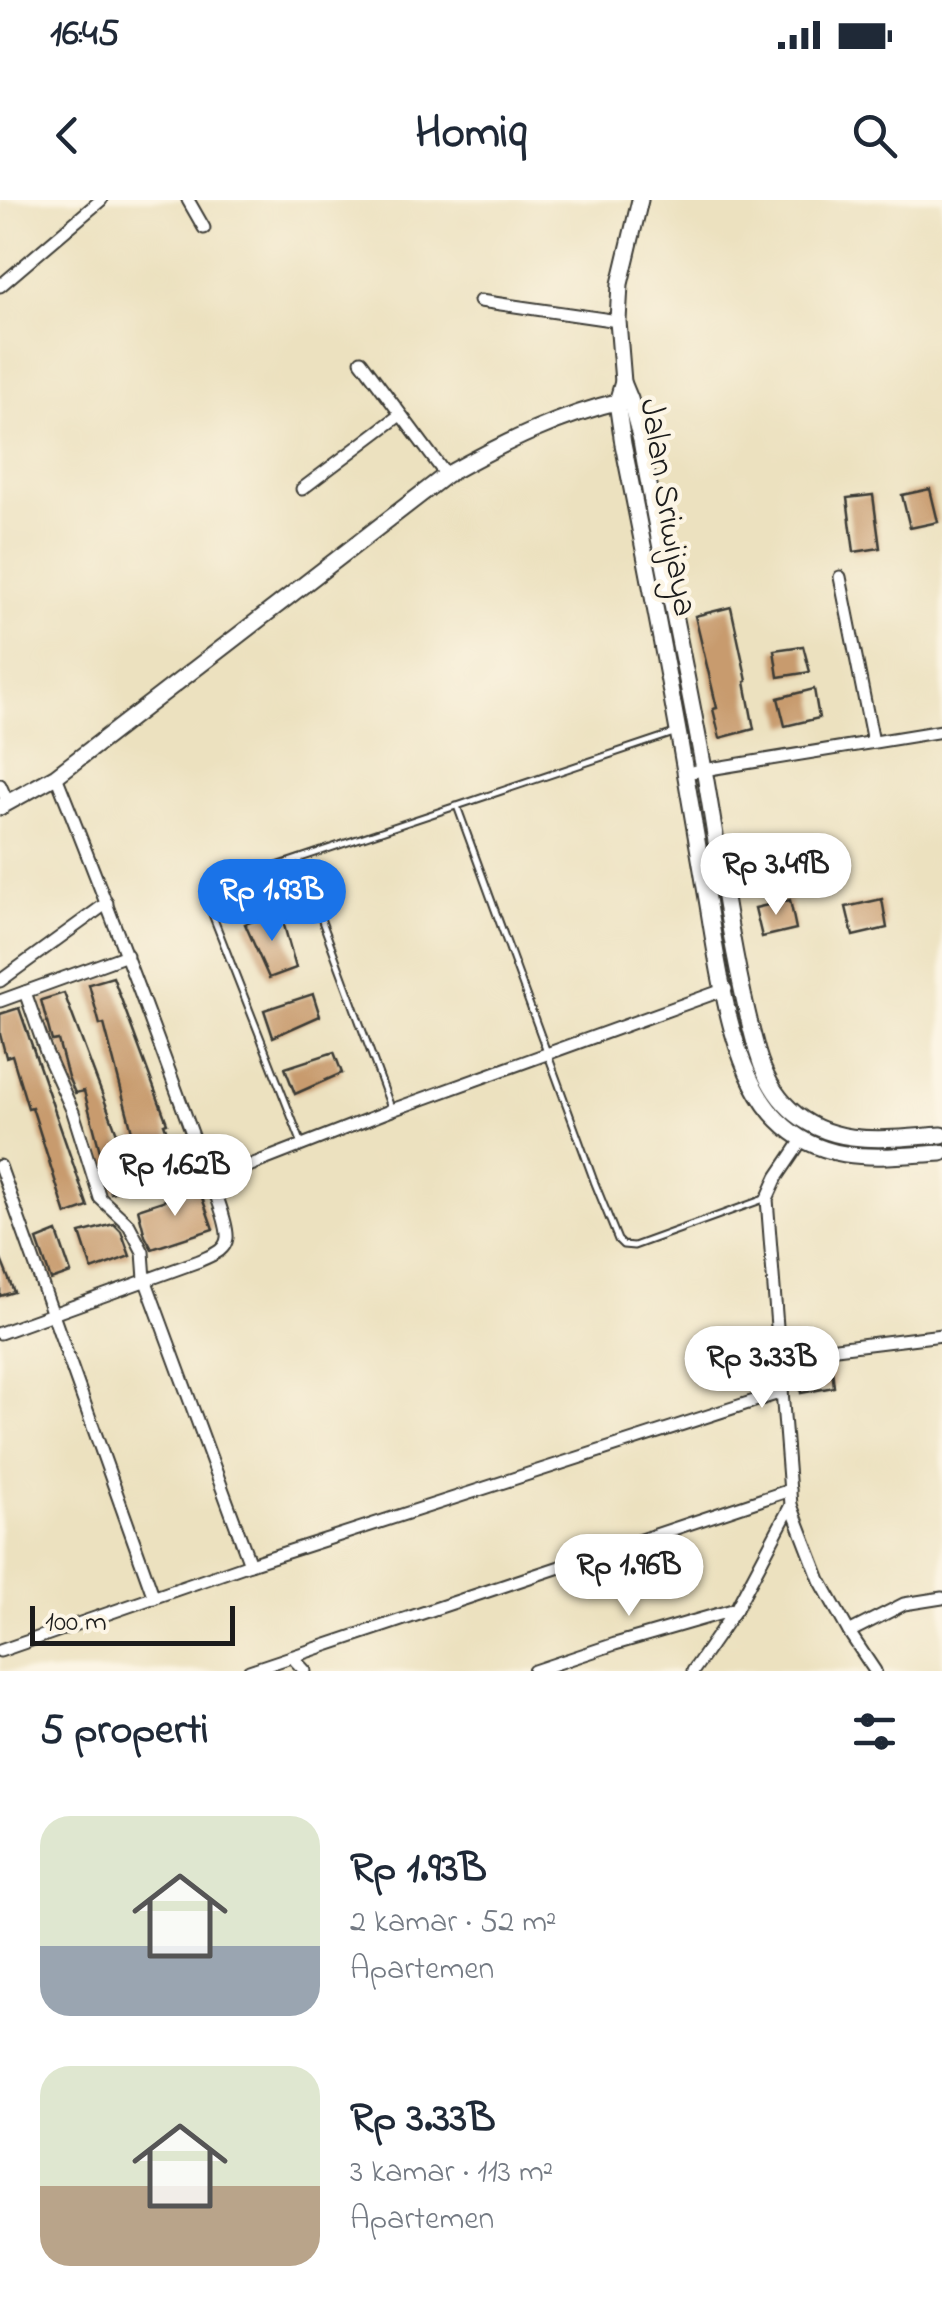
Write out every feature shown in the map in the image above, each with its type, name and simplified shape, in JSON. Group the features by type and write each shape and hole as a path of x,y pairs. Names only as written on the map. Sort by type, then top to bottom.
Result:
{"main road":[{"path":"618,320 620,284 640,200"},
{"name":"Jalan Sriwijaya","path":"618,320 623,400 652,597 723,990 742,1057 758,1092 778,1120 802,1140 831,1153 849,1155 942,1154"},
{"path":"4,805 56,776 446,475 500,444 540,427 623,400"},
{"name":"Jalan Sriwijaya","path":"623,400 641,440 742,984 767,1077 789,1108 823,1130 857,1139 942,1135"},
{"path":"652,597 669,593"}],"street":[{"path":"0,286 101,200"},
{"path":"188,200 204,228"},
{"path":"480,301 618,320"},
{"path":"361,361 446,475"},
{"path":"302,489 400,415"},
{"path":"840,577 873,742"},
{"path":"686,773 942,731"},
{"path":"0,1333 199,1261 226,1243 227,1228 210,1181 56,776"},
{"path":"0,785 4,805"},
{"path":"0,981 107,903"},
{"path":"0,1001 127,955"},
{"path":"210,1181 392,1110 742,984"},
{"path":"25,992 73,1112 100,1198 130,1225 143,1252 145,1280 250,1564"},
{"path":"802,1140 767,1198 791,1506 820,1580 875,1671"},
{"path":"0,1166 154,1598"},
{"path":"779,1355 942,1335"},
{"path":"0,1651 250,1564 782,1392"},
{"path":"249,1671 790,1490"},
{"path":"693,1671 736,1609 791,1506"},
{"path":"848,1632 904,1604 942,1598"},
{"path":"534,1671 736,1609"},
{"path":"292,1657 305,1671"}],"lane":[{"path":"303,1146 210,910 209,899 214,889 678,731"},
{"path":"457,806 594,1181 623,1245 634,1246 767,1198"},
{"path":"299,859 392,1110"}],"building":[{"path":"930,489 938,522 910,528 902,495"},
{"path":"873,495 880,548 854,552 847,498"},
{"path":"731,607 754,729 720,738 713,709 717,708 695,616"},
{"path":"803,646 810,672 778,677 774,650"},
{"path":"814,689 819,718 785,726 778,698"},
{"path":"882,899 887,928 853,936 846,907"},
{"path":"790,900 796,929 762,937 755,908"},
{"path":"280,911 296,968 269,978 245,924"},
{"path":"113,977 182,1173 111,1193 84,1091 75,1093 58,1040 52,1041 41,1000 64,993 122,1147 135,1143 104,1024 100,1025 89,984"},
{"path":"313,994 320,1016 273,1037 264,1010"},
{"path":"19,1008 88,1207 66,1215 32,1107 28,1108 12,1055 6,1057 0,1034 0,1014"},
{"path":"334,1052 342,1073 295,1094 285,1068"},
{"path":"199,1189 213,1229 152,1249 138,1209"},
{"path":"114,1224 121,1231 130,1256 92,1270 80,1233"},
{"path":"57,1232 71,1273 51,1280 37,1240"},
{"path":"0,1257 14,1292 0,1296"},
{"path":"831,1360 834,1387 801,1393 796,1363"}]}
